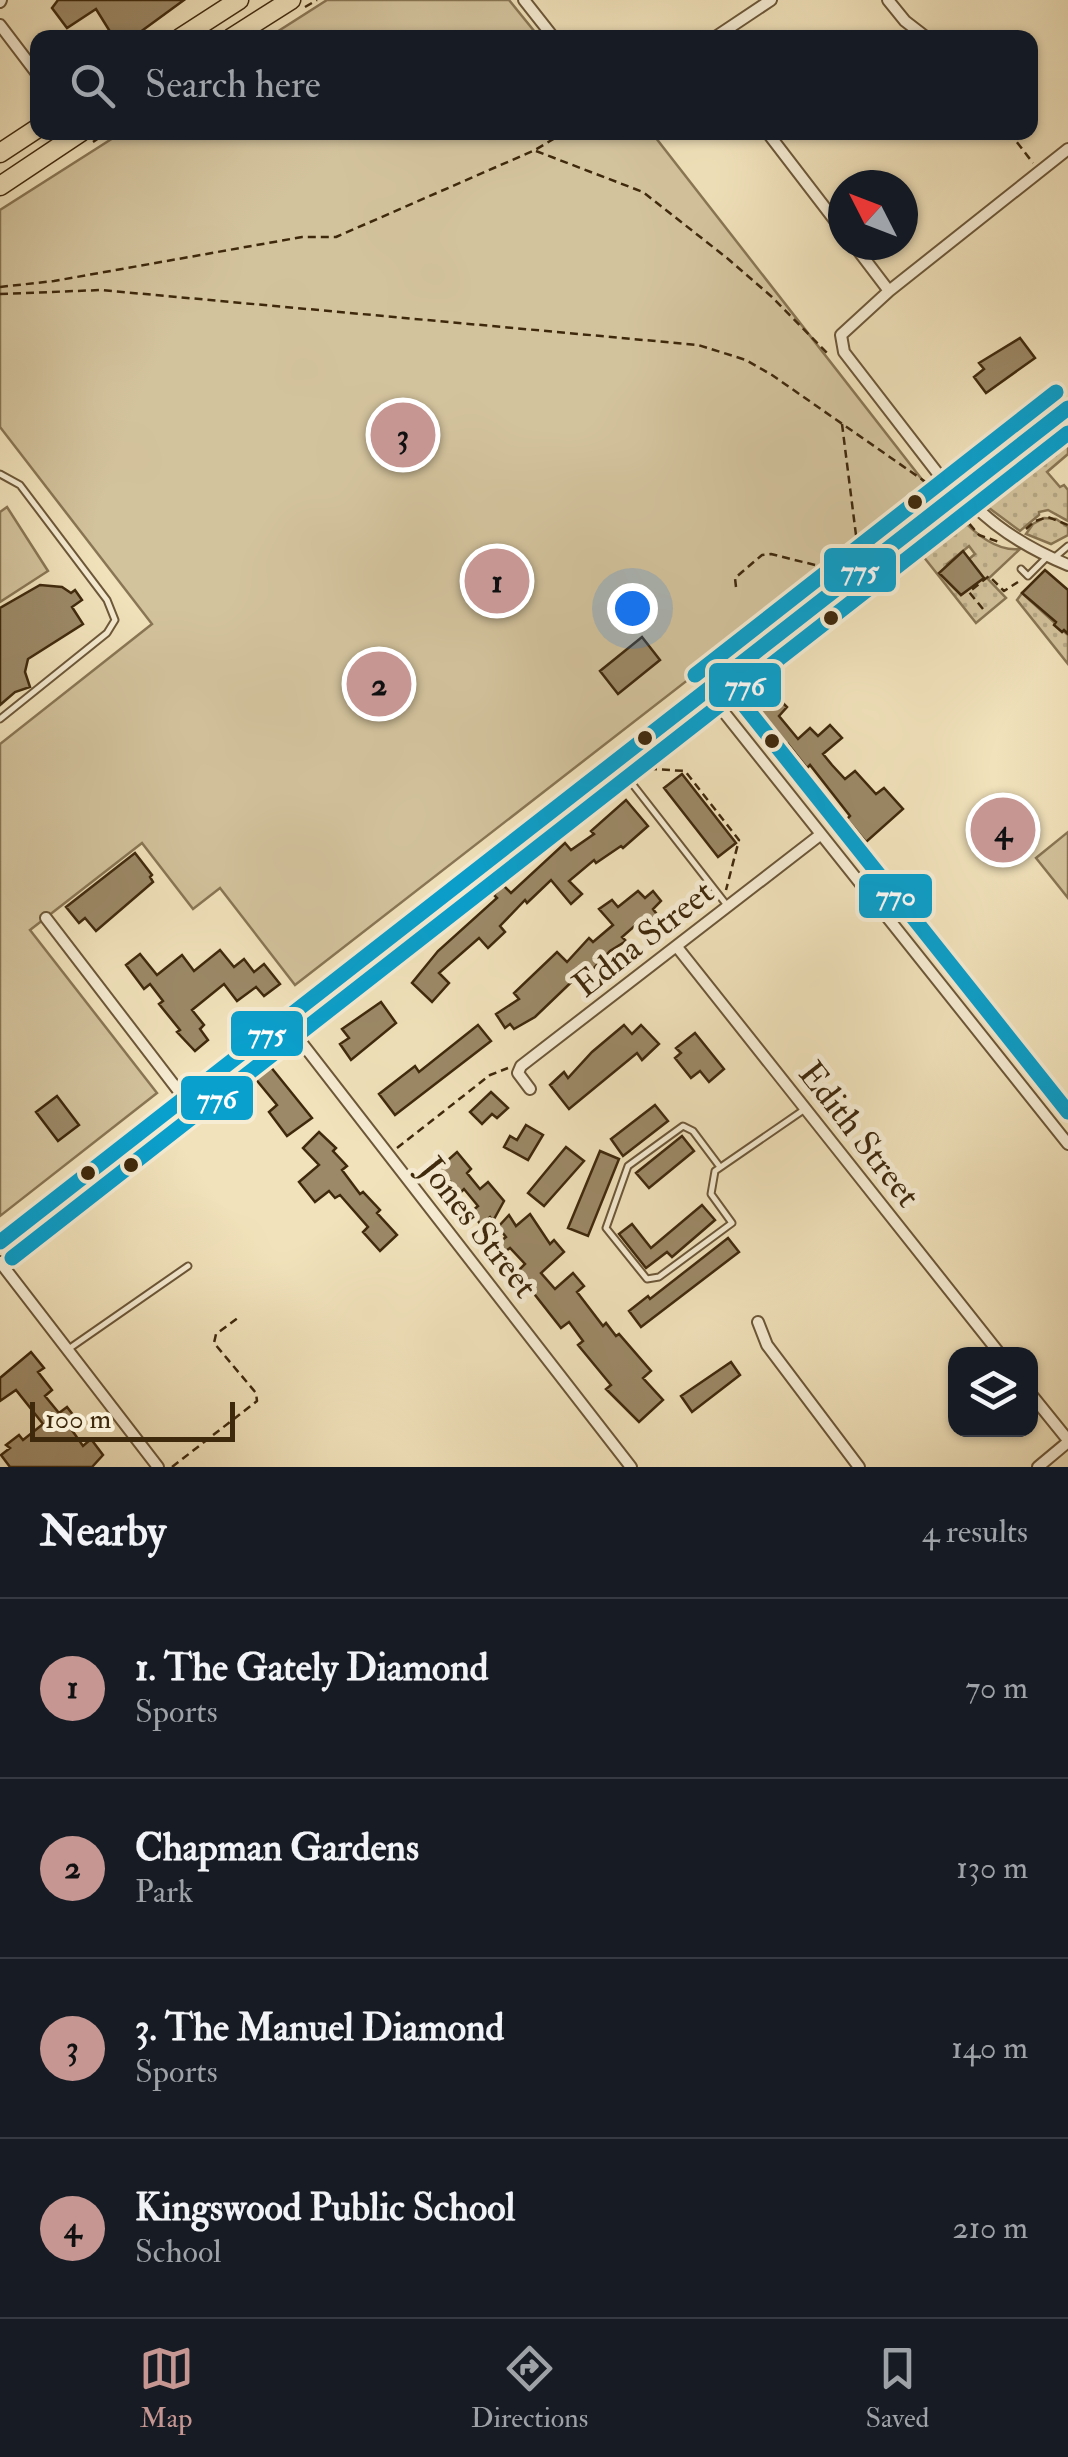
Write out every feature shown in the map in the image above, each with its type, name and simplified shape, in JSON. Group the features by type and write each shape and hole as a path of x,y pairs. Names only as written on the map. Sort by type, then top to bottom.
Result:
{"highway":[{"path":"192,30 238,0"},
{"path":"243,30 290,0"},
{"path":"0,153 30,133"},
{"path":"0,186 69,140"}],"street":[{"path":"524,0 548,30"},
{"path":"726,30 771,0"},
{"path":"888,0 917,30"},
{"path":"0,25 30,64"},
{"path":"773,140 828,211"},
{"path":"1068,149 889,290 843,331 841,348 959,494 985,519 1068,565"},
{"path":"866,260 889,290"},
{"path":"0,1242 1068,408"},
{"path":"707,691 1068,1144"},
{"name":"Edna Street","path":"521,1066 677,947 724,902 820,835"},
{"path":"46,918 184,1098"},
{"name":"Edith Street","path":"677,947 994,1347"},
{"name":"Jones Street","path":"284,1020 631,1467"},
{"path":"521,1066 519,1074 530,1090"},
{"path":"0,1262 158,1467"},
{"path":"758,1322 770,1350 860,1467"},
{"path":"1038,1403 1068,1441 1038,1467"}],"lane":[{"path":"0,474 20,484 107,600 114,620 107,633 0,719"},
{"path":"1021,568 1028,576 1068,546"},
{"path":"616,762 724,902"},
{"path":"720,1167 692,1131 683,1126 626,1169 606,1228 647,1279 659,1278 732,1223 710,1190 715,1171 806,1110"},
{"path":"67,1350 188,1266"}],"path":[{"path":"0,287 302,237 336,237 552,140"},
{"path":"1015,140 1034,164"},
{"path":"535,150 644,192 742,271 828,355"},
{"path":"0,294 101,290 698,345 746,360 938,488"},
{"path":"841,422 858,551"},
{"path":"961,514 979,535 1002,543"},
{"path":"1023,533 1042,517 1056,518 1068,526"},
{"path":"736,587 735,578 762,555 834,570"},
{"path":"983,609 969,592 989,576 1004,591 1028,576"},
{"path":"636,768 685,772 740,840 724,902"},
{"path":"388,1155 490,1075 521,1066"},
{"path":"172,1467 257,1401 256,1393 214,1344 216,1334 239,1316"}],"shaded area":[{"path":"327,0 509,0 533,30 280,30"},
{"path":"110,140 657,140 931,491 295,985 220,888 193,909 142,843 30,930 157,1093 0,1216 0,744 152,624 0,427 0,210"},
{"path":"1068,430 1068,454 1047,472 1068,490 1068,521 1048,510 1039,512 1020,531 981,502"},
{"path":"7,507 48,571 0,602 0,512"},
{"path":"960,517 987,540 1003,548 1020,549 988,579 1006,598 976,623 919,551","holes":["969,546 975,554 969,559 983,578 961,595 957,589 963,584 947,564"]},
{"path":"1044,518 1056,519 1068,527 1068,535 1051,544 1026,534"},
{"path":"1022,593 1068,635 1068,664 1017,600"},
{"path":"1068,832 1068,898 1036,858"}],"building":[{"path":"58,0 184,0 143,30 109,30 96,9 67,28 52,8"},
{"path":"1020,338 1035,358 986,393 974,377 984,369 979,363"},
{"path":"963,551 984,578 961,595 939,573"},
{"path":"1045,570 1068,590 1068,634 1022,593"},
{"path":"40,585 62,587 71,593 75,590 82,600 72,607 83,624 28,659 25,672 30,687 15,692 0,705 0,608"},
{"path":"642,637 660,660 618,694 600,671"},
{"path":"773,693 787,707 779,716 798,739 810,728 818,736 830,725 842,738 823,754 832,765 845,779 855,771 876,794 884,788 903,809 866,842 810,765 807,768 788,744 783,748 754,712"},
{"path":"682,774 736,843 718,857 664,788"},
{"path":"626,800 648,826 623,848 596,863 594,860 569,881 582,894 571,904 551,880 500,926 505,932 488,948 479,938 439,973 449,983 432,1002 412,983 438,951 497,898 494,895 503,885 511,893 565,843 571,850 594,834 591,831"},
{"path":"135,853 153,882 96,931 85,918 79,923 66,907"},
{"path":"638,891 645,898 653,891 661,901 653,909 659,917 644,930 638,923 622,937 626,941 590,972 586,968 535,1017 514,1029 510,1024 505,1028 496,1014 519,999 514,993 557,952 567,962 589,938 593,942 613,925 599,909 612,900 618,907"},
{"path":"220,950 234,967 244,959 254,972 264,964 280,984 264,996 256,987 237,1001 224,984 192,1010 204,1025 200,1029 208,1040 195,1051 177,1032 180,1030 159,1004 163,1001 150,984 144,989 126,965 140,954 157,975 182,955 194,971"},
{"path":"381,1002 396,1023 351,1060 340,1044 349,1038 342,1029"},
{"path":"478,1025 491,1041 395,1115 379,1094 415,1066 419,1072"},
{"path":"624,1025 632,1034 641,1025 659,1044 642,1060 637,1053 569,1109 550,1085 564,1072 568,1078"},
{"path":"695,1033 724,1069 709,1082 700,1071 691,1078 675,1058 681,1053 676,1048"},
{"path":"270,1066 312,1118 287,1136 269,1112 277,1105 254,1077"},
{"path":"491,1092 508,1108 497,1118 492,1114 482,1124 470,1112"},
{"path":"57,1096 79,1125 58,1141 36,1112"},
{"path":"655,1105 668,1121 623,1156 611,1139"},
{"path":"526,1125 543,1135 528,1160 504,1147 510,1136 517,1140"},
{"path":"319,1132 336,1148 333,1151 347,1166 342,1170 360,1194 363,1192 380,1210 377,1213 397,1235 380,1251 363,1232 368,1227 340,1195 335,1198 329,1191 315,1202 299,1182 319,1165 303,1148"},
{"path":"682,1136 694,1151 649,1188 636,1173"},
{"path":"566,1147 584,1161 544,1206 528,1193"},
{"path":"600,1151 619,1159 588,1236 568,1228"},
{"path":"457,1152 480,1189 488,1182 504,1201 493,1221 490,1217 481,1225 471,1212 478,1206 464,1189 460,1193 439,1168"},
{"path":"702,1205 715,1220 672,1257 667,1252 646,1268 619,1234 632,1224 651,1248"},
{"path":"530,1214 550,1244 554,1240 564,1252 541,1273 555,1289 573,1273 584,1286 577,1292 603,1326 606,1323 616,1336 619,1334 651,1371 643,1378 663,1400 639,1422 606,1389 611,1385 578,1345 583,1341 569,1322 561,1328 517,1272 525,1264 510,1248 503,1253 497,1244 506,1237 498,1227 509,1215 516,1226"},
{"path":"728,1238 739,1252 641,1327 629,1311"},
{"path":"31,1352 44,1368 38,1372 52,1390 45,1396 59,1413 67,1407 77,1420 69,1426 83,1446 91,1439 103,1455 92,1467 10,1467 1,1455 19,1435 23,1440 43,1424 16,1390 0,1401 0,1378"},
{"path":"731,1362 740,1375 692,1412 681,1396"}],"transit line":[{"name":"770","path":"695,675 1056,392"},
{"name":"775","path":"0,1242 1068,408"},
{"name":"776","path":"12,1258 1068,433"},
{"name":"770","path":"723,679 1068,1112"}],"place":[{"name":"3. The Manuel Diamond","path":"403,435"},
{"name":"1. The Gately Diamond","path":"497,581"},
{"name":"Chapman Gardens","path":"379,684"},
{"name":"Kingswood Public School","path":"1003,830"}]}
